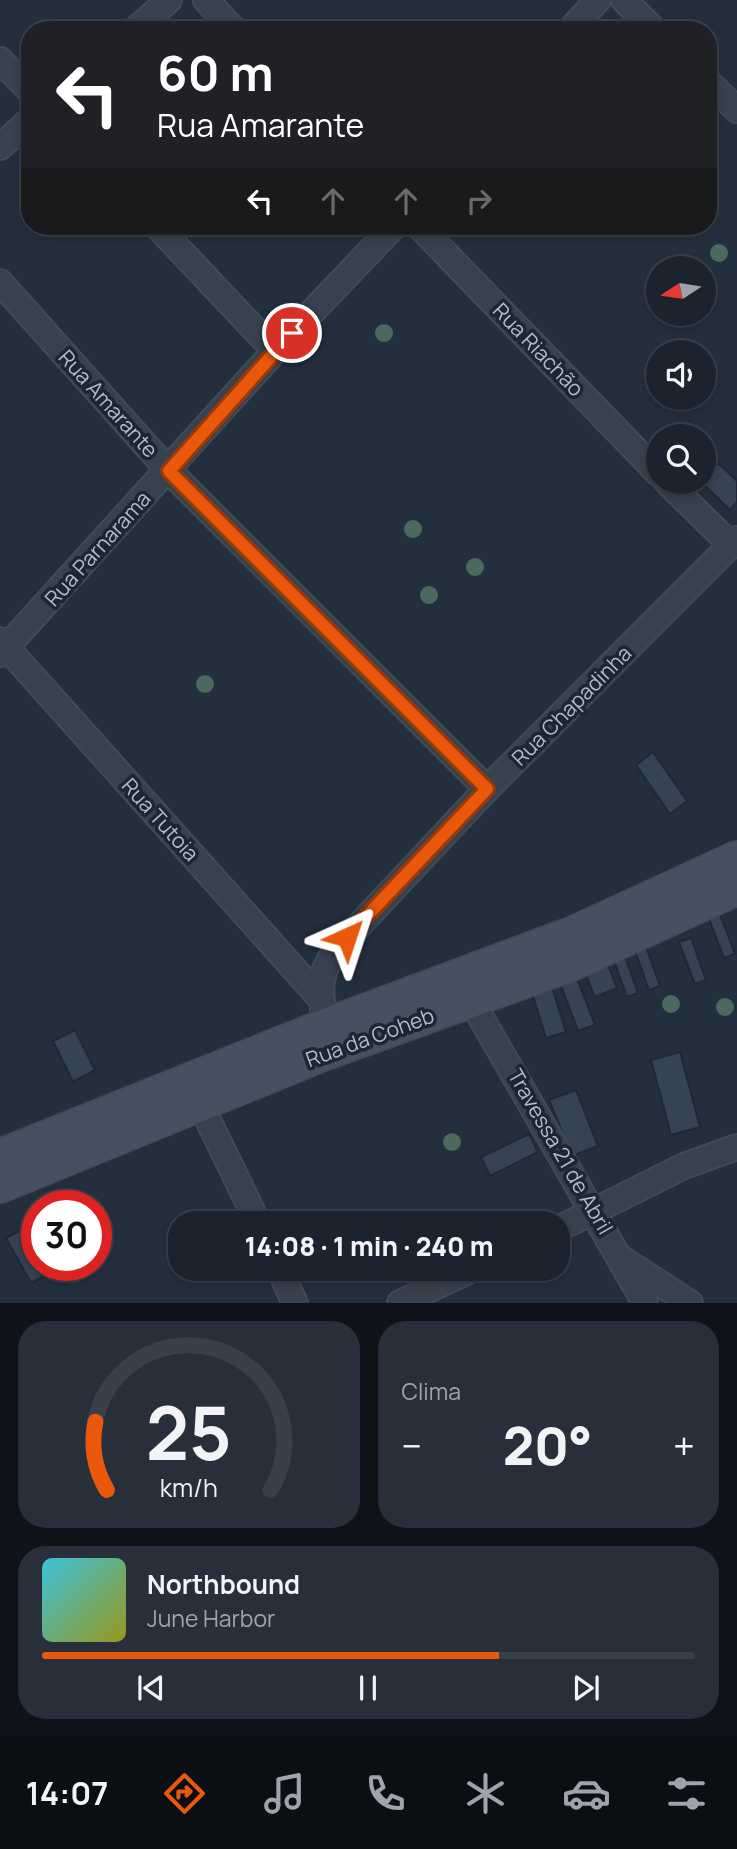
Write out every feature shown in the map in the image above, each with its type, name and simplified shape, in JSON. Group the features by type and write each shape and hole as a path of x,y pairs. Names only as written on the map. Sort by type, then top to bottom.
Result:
{"street":[{"path":"145,21 169,0"},
{"path":"206,0 226,21"},
{"path":"578,21 598,0"},
{"path":"624,0 645,21"},
{"path":"0,60 21,82"},
{"path":"717,91 737,110"},
{"path":"0,147 21,128"},
{"path":"165,235 275,351"},
{"name":"Rua Parnarama","path":"3,647 385,235"},
{"name":"Rua Riachão","path":"428,235 646,461"},
{"name":"Rua Amarante","path":"0,282 169,471 487,789"},
{"path":"680,494 734,542"},
{"name":"Rua Chapadinha","path":"327,1025 320,984 332,956 358,924 487,789 734,542"},
{"name":"Rua Tutoia","path":"3,647 327,1025"},
{"path":"721,866 737,840"},
{"name":"Rua da Coheb","path":"0,1185 195,1092 327,1025 562,939 721,866"},
{"name":"Rua da Coheb","path":"327,1025 472,1002 621,942 737,887"},
{"name":"Travessa 21 de Abril","path":"472,1002 622,1258 645,1303"},
{"path":"195,1092 252,1211"},
{"name":"Rua da Coheb","path":"0,1157 195,1092"},
{"path":"570,1223 684,1166 737,1147"},
{"path":"622,1258 690,1303"},
{"path":"285,1281 295,1303"},
{"path":"400,1303 447,1281"}],"building":[{"path":"718,463 737,481 737,502 730,510 713,494 716,494"},
{"path":"653,752 687,801 670,814 636,765"},
{"path":"719,912 735,954 724,958 708,916"},
{"path":"691,938 706,980 695,984 679,942"},
{"path":"645,944 660,986 649,990 634,948"},
{"path":"623,951 638,993 627,997 612,955"},
{"path":"606,960 617,988 595,997 583,969"},
{"path":"575,973 595,1025 578,1031 559,980"},
{"path":"552,987 566,1032 546,1038 532,993"},
{"path":"75,1030 95,1070 73,1082 53,1041"},
{"path":"680,1052 700,1127 671,1135 651,1060"},
{"path":"576,1090 598,1146 572,1156 549,1100"},
{"path":"529,1134 538,1152 490,1176 481,1157"},
{"path":"21,1230 21,1265 6,1238"}],"route":[{"path":"292,333 169,471 487,789 347,937"}]}
